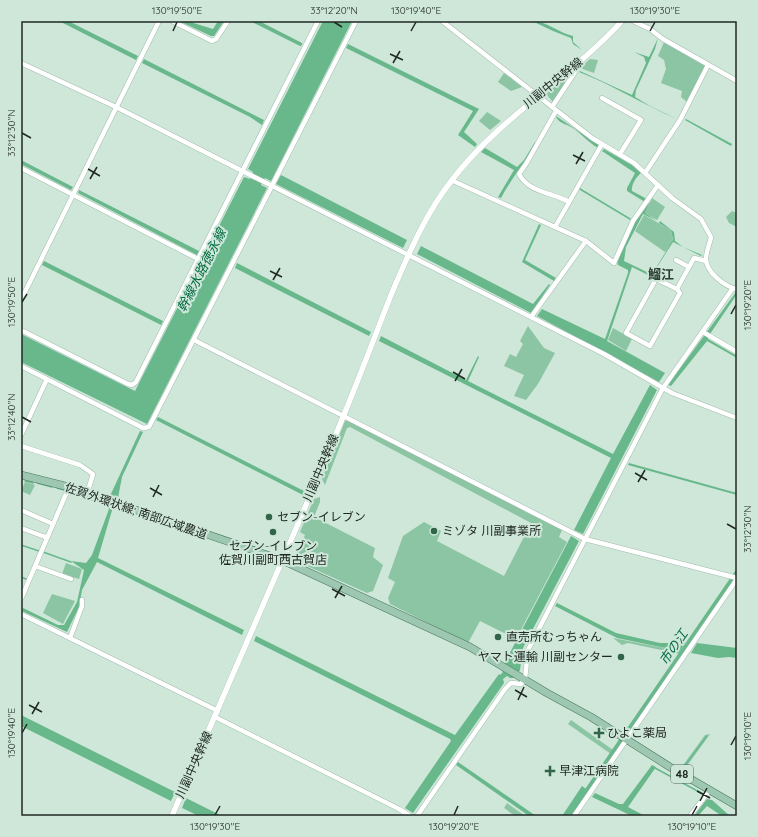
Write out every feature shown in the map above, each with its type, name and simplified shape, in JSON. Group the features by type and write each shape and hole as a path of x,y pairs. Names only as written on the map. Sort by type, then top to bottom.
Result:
{"main road":[{"name":"佐賀外環状線; 南部広域農道","path":"21,475 69,488 282,560 470,647 628,739 670,767 737,806"}],"street":[{"path":"21,300 159,21"},
{"path":"172,21 212,41 216,39 228,21"},
{"path":"21,330 132,385 136,382 318,21"},
{"path":"21,366 146,428 149,427 356,21"},
{"path":"417,816 505,688 511,683 521,684 525,680 528,650 663,388 706,334 735,288 716,277 706,261 711,237 705,223 676,201 634,163 602,144 554,109 442,21"},
{"name":"川副中央幹線","path":"172,816 343,416 408,255 429,214 451,180 482,145 538,95 610,35 622,21"},
{"path":"634,21 737,81"},
{"path":"21,63 116,108 531,317 604,354 663,388 737,418"},
{"path":"569,202 553,194 533,189 521,178 519,174 526,164 554,109 576,72 578,63"},
{"path":"645,173 680,120 708,65"},
{"path":"602,98 641,120 620,154"},
{"path":"556,227 602,144"},
{"path":"21,168 198,259"},
{"path":"451,180 586,241 614,263 633,221 658,185"},
{"path":"531,317 586,241"},
{"path":"677,289 694,258 706,261"},
{"path":"676,260 689,267"},
{"path":"656,278 677,289 680,293 650,346 626,333 656,278"},
{"path":"706,334 737,352"},
{"path":"194,340 585,539 731,578 737,578"},
{"path":"21,435 48,379"},
{"path":"21,446 80,465 93,474 87,494"},
{"path":"21,599 69,488"},
{"path":"21,510 53,524"},
{"path":"21,528 45,537 48,536"},
{"path":"35,566 71,579"},
{"path":"574,816 737,578"},
{"path":"70,638 82,606 82,600"},
{"path":"21,614 218,711"},
{"path":"215,717 400,809 410,816"},
{"path":"690,816 710,790"}],"shaded area":[{"path":"664,42 706,66 687,102 681,97 682,91 661,83 666,69 664,60 658,56"},
{"path":"590,59 598,60 594,73 580,68"},
{"path":"571,72 573,73 553,102 546,94"},
{"path":"504,73 522,87 511,91 498,82"},
{"path":"487,112 501,121 490,130 479,121"},
{"path":"652,198 665,207 657,220 645,213"},
{"path":"732,211 737,213 737,227 729,223 726,217"},
{"path":"644,215 671,230 673,242 665,252 635,231"},
{"path":"528,326 544,348 555,353 538,384 526,400 514,396 524,375 504,366 510,354 516,357 523,344 520,341"},
{"path":"613,328 632,339 626,351 608,340"},
{"path":"347,420 562,530 559,537 567,542 516,639 480,621 468,643 390,604 388,598 395,582 388,578 403,536 424,522 441,531 437,541 504,576 531,523 350,427 347,428 325,485 322,479 345,421"},
{"path":"25,482 35,485 30,495 21,491"},
{"path":"320,497 320,502 314,517 375,548 373,557 383,565 373,591 367,593 294,560 305,535 300,532 314,499"},
{"path":"66,563 82,569 79,579 62,574"},
{"path":"52,594 75,601 63,624 43,613"},
{"path":"613,638 680,651 680,654 628,643 622,645"},
{"path":"571,720 613,750 611,754 568,724"},
{"path":"710,734 684,770 681,768 705,735"},
{"path":"507,803 525,816 515,816 504,808"}],"water":[{"path":"59,21 68,21 138,56 136,60"},
{"path":"179,21 187,21 213,29 218,21 224,21 214,36 211,36"},
{"path":"250,21 259,21 302,43 302,45 300,46"},
{"name":"幹線水路徳永線","path":"323,21 352,21 271,181 265,178 261,185 267,188 147,424 21,362 21,334 135,391 244,177 250,179 253,172 248,169"},
{"path":"532,21 543,23 573,36 573,42 582,50 573,44 571,38"},
{"path":"658,38 655,49 636,90 635,97 677,119 579,72 580,71 632,95 646,63 644,57 634,52 649,57"},
{"path":"348,44 479,109 464,132 477,144 475,147 458,135 473,111 346,48"},
{"path":"144,59 264,120 262,125 250,117 142,63"},
{"path":"556,116 600,146 598,148 571,127 560,122"},
{"path":"686,119 732,144 731,146 685,120"},
{"path":"535,142 536,143 532,150 501,198 498,197 514,170 481,152 485,148 517,167 524,160"},
{"path":"604,149 632,165 641,173 634,181 632,191 647,199 645,202 627,191 627,188 635,173 602,151"},
{"path":"21,160 73,187 71,190 21,164"},
{"path":"281,175 407,240 403,248 276,184"},
{"path":"79,190 199,251 197,255 78,193"},
{"path":"650,202 645,213 657,221 643,214 626,247 624,261 649,273 654,271 673,240 671,230 659,223 660,221 674,232 675,241 683,247 673,242 652,275 648,275 632,267 607,341 665,373 659,382 537,316 542,309 605,339 628,273 628,270 618,265 617,261 635,222"},
{"path":"539,224 541,225 525,260 556,278 554,281 522,262"},
{"path":"421,246 533,304 549,284 550,285 531,313 417,254"},
{"path":"683,247 702,255 701,256"},
{"path":"44,261 163,321 161,325 42,265"},
{"path":"237,263 371,332 369,336 235,268"},
{"path":"736,292 737,294 708,339 737,356 737,358 707,341 671,386 668,385"},
{"path":"381,336 466,380 478,356 479,357 468,381 613,454 650,385 657,390 583,534 574,530 611,458 379,341"},
{"path":"158,417 304,491 303,495 156,420"},
{"path":"140,431 143,432 122,477 118,498 110,496"},
{"path":"629,463 737,493 737,495 628,465"},
{"path":"100,502 113,507 98,558 244,630 242,635 97,562 82,590 79,607 67,632 22,611 23,608 58,625 64,625 77,602 84,570 71,561 86,563 92,555 109,509"},
{"path":"571,536 579,541 523,648 520,670 515,678 510,678 507,676 503,679 504,683 413,813 405,808 451,741 450,739 254,641 256,636 455,735 499,674 500,675 503,672 501,670"},
{"path":"557,603 616,633 660,643 685,643 680,651 617,638 555,606"},
{"path":"697,643 737,648 737,658 718,658 691,653"},
{"path":"21,715 175,792 171,801 21,726"},
{"path":"458,762 536,816 529,816 456,765"},
{"path":"652,765 656,767 628,807 645,816 632,816 592,797 595,793 619,804 623,804"},
{"path":"582,786 586,789 567,816 562,816"},
{"path":"186,798 222,816 199,816 182,808"},
{"path":"707,799 712,800 730,816 722,816 707,806 698,816 694,816"}],"waterway":[{"path":"580,189 630,219"},
{"path":"25,481 33,483"},
{"path":"37,483 52,487"},
{"path":"57,488 64,490"},
{"path":"70,492 78,495"},
{"path":"83,497 96,501"},
{"path":"21,545 39,551"},
{"path":"43,552 71,562"},
{"name":"市の江","path":"627,733 737,573"},
{"path":"21,577 26,579"},
{"path":"683,768 707,736"},
{"name":"市の江","path":"570,816 622,740"},
{"path":"655,768 703,794"}],"place":[{"name":"セブン-イレブン","path":"269,517"},
{"name":"ミゾタ 川副事業所","path":"434,531"},
{"name":"セブン-イレブン 佐賀川副町西古賀店","path":"273,532"},
{"name":"直売所むっちゃん","path":"498,637"},
{"name":"ヤマト運輸 川副センター","path":"621,657"},
{"name":"ひよこ薬局","path":"599,733"},
{"name":"早津江病院","path":"550,771"}],"district":[{"name":"鰡江","path":"661,274"}]}
